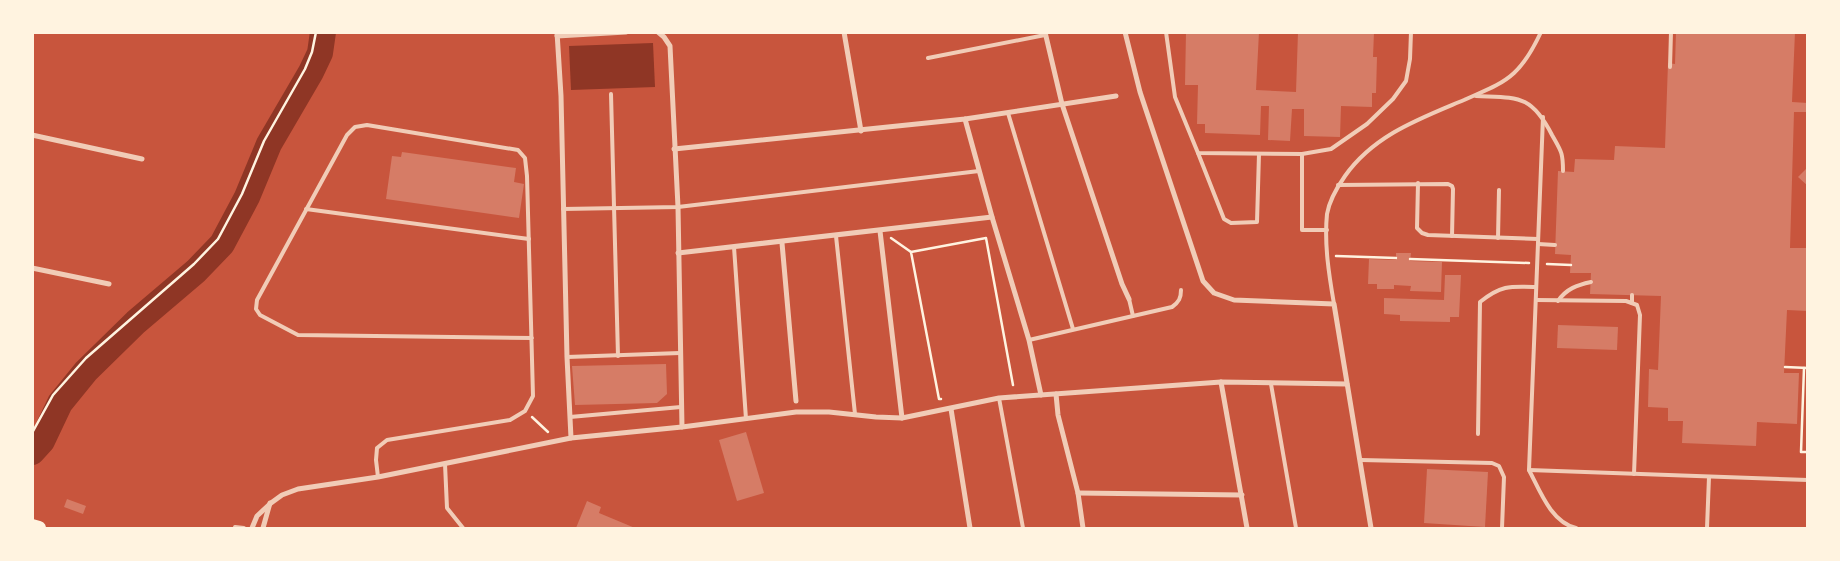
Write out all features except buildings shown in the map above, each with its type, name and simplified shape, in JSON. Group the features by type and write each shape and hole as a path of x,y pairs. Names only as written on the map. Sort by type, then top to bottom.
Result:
{"highway":[{"path":"32,526 39,528"}],"street":[{"path":"571,438 557,34 626,32"},
{"path":"658,32 664,36 670,46 678,207 682,427"},
{"path":"844,32 861,131"},
{"path":"1126,32 1140,92 1203,281 1214,293 1234,300 1334,304 1371,528"},
{"path":"1045,34 1062,104 1122,284 1129,299"},
{"path":"674,149 965,119 1116,96"},
{"path":"965,119 992,218 1029,340 1041,395"},
{"path":"32,135 142,160"},
{"path":"678,254 992,218"},
{"path":"880,231 902,418"},
{"path":"782,243 796,401"},
{"path":"32,268 109,284"},
{"path":"252,528 257,516 271,503 282,495 298,489 378,477 571,438 682,427 796,412 828,412 902,418 999,398 1221,382 1347,384"},
{"path":"1221,382 1248,528"},
{"path":"1056,394 1058,415 1078,493 1083,528"},
{"path":"950,409 970,528"},
{"path":"1078,493 1242,495"},
{"path":"263,528 271,503"}],"lane":[{"path":"1166,32 1175,97 1224,219 1231,223 1257,222 1259,154"},
{"path":"1198,153 1302,154 1331,149 1367,124 1393,99 1406,81 1410,59 1411,32"},
{"path":"1334,304 1327,255 1327,212 1338,186 1356,161 1373,145 1394,132 1493,88 1513,74 1530,55 1541,32"},
{"path":"1670,67 1671,32"},
{"path":"928,58 1045,34"},
{"path":"611,94 618,356"},
{"path":"1473,96 1510,98 1531,104 1543,117 1563,155 1562,171"},
{"path":"1008,113 1074,329"},
{"path":"1543,117 1530,470 1547,506 1568,526 1576,528"},
{"path":"378,477 377,448 387,440 510,420 525,411 533,396 532,338 529,239 528,176 525,158 518,150 367,124 355,126 347,135 256,300 256,309 260,315 298,335 532,338"},
{"path":"1302,154 1302,230 1328,230"},
{"path":"563,209 678,207 979,171"},
{"path":"1338,186 1418,183 1448,184 1452,186 1452,236"},
{"path":"1418,183 1417,228 1422,233 1428,235 1538,239"},
{"path":"1498,238 1499,190"},
{"path":"306,209 529,239"},
{"path":"836,236 855,414"},
{"path":"1538,244 1555,245"},
{"path":"734,247 746,418"},
{"path":"1558,300 1570,288 1591,282"},
{"path":"1478,434 1480,302 1494,291 1510,286 1536,287"},
{"path":"1029,340 1172,307 1181,297 1181,290"},
{"path":"1632,295 1632,303"},
{"path":"1129,299 1133,316"},
{"path":"1536,300 1626,302 1637,305 1640,315 1634,474"},
{"path":"567,357 680,353"},
{"path":"1271,384 1296,528"},
{"path":"999,398 1023,528"},
{"path":"570,417 681,407"},
{"path":"1361,460 1492,463 1499,466 1504,477 1502,528"},
{"path":"445,464 447,508 463,528"},
{"path":"1530,470 1808,480"},
{"path":"1708,528 1709,477"},
{"path":"235,527 244,528"}],"path":[{"path":"32,433 53,395 86,358 194,264 218,239 242,194 264,141 305,68 312,52 316,32"},
{"path":"880,231 911,252 986,238 1014,385 1004,387"},
{"path":"911,252 939,399 948,398"},
{"path":"1327,255 1396,258"},
{"path":"1410,259 1571,265"},
{"path":"1784,367 1806,368 1801,452 1808,452"},
{"path":"525,411 548,432 548,442"}],"shaded area":[{"path":"653,43 655,87 571,90 569,46"}],"waterway":[{"path":"32,452 42,441 60,403 86,371 136,322 196,271 222,244 247,197 269,144 311,72 320,53 323,32"}]}
